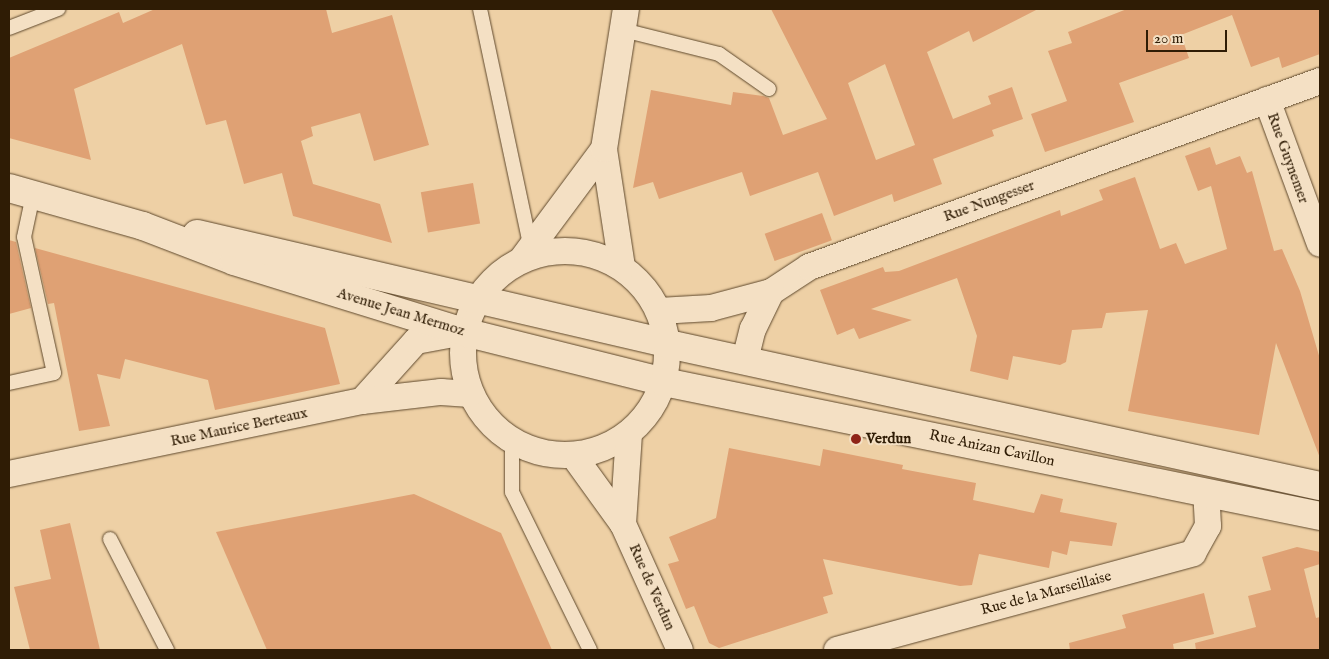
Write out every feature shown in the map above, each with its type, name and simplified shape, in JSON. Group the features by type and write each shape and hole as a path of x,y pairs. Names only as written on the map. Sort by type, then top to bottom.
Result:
{"main road":[{"name":"Avenue Jean Mermoz","path":"21,192 144,226 234,261 464,332 664,382"},
{"name":"Avenue Jean Mermoz","path":"144,226 241,242 668,344"},
{"path":"668,344 1320,486"},
{"name":"Rue Anizan Cavillon","path":"664,382 1320,516"}],"street":[{"path":"622,267 604,149 625,19"},
{"name":"Rue Nungesser","path":"659,311 711,308 771,292 810,267 1320,81"},
{"name":"Rue Guynemer","path":"1267,100 1320,244"},
{"path":"527,254 557,250 590,253 622,267 644,286 659,311 668,344 664,382 650,410 629,433 602,448 573,455 542,452 512,441 488,420 470,394 462,363 464,332 477,298 497,275 527,254 604,149"},
{"path":"745,360 753,329 771,292"},
{"path":"362,401 416,341 464,332"},
{"name":"Rue Maurice Berteaux","path":"9,474 362,401 441,392 470,394"},
{"name":"Rue de Verdun","path":"623,524 629,433"},
{"name":"Rue de Verdun","path":"573,455 623,524 680,650"},
{"name":"Rue de la Marseillaise","path":"837,650 1193,553 1208,526 1206,493"}],"lane":[{"path":"9,28 58,9"},
{"path":"480,9 527,254"},
{"path":"625,19 719,54 769,89"},
{"path":"9,383 54,373 24,237 21,192"},
{"path":"512,441 512,492 590,650"},
{"path":"110,539 167,650"}],"building":[{"path":"155,9 326,9 332,33 392,15 429,145 374,161 360,113 311,127 313,136 301,141 313,184 380,204 392,243 293,216 282,173 244,184 226,120 206,125 182,44 74,89 91,160 9,138 9,58 119,12 123,23"},
{"path":"771,9 1038,9 973,42 969,31 927,52 953,119 991,104 988,96 1012,87 1023,119 992,130 994,136 933,159 942,184 894,202 892,194 834,216 818,172 750,196 742,172 659,199 653,182 633,188 651,90 731,105 733,92 769,98 783,135 827,119","holes":["885,64 915,145 876,160 848,83"]},
{"path":"1127,9 1320,9 1320,54 1282,68 1279,57 1251,67 1232,15 1181,35 1189,58 1119,83 1134,122 1045,152 1031,114 1067,101 1048,51 1072,43 1068,32"},
{"path":"1210,147 1216,165 1240,156 1247,173 1252,171 1274,251 1282,249 1300,291 1320,359 1320,458 1276,343 1259,435 1128,411 1148,310 1106,313 1102,328 1072,330 1066,362 1060,365 1013,356 1008,380 970,371 977,336 957,278 871,309 912,320 859,339 854,328 837,335 820,290 883,267 885,272 899,271 1060,210 1061,216 1103,200 1099,190 1135,177 1160,249 1176,243 1185,264 1227,249 1211,186 1198,191 1185,156"},
{"path":"473,183 480,223 428,233 421,192"},
{"path":"822,213 832,240 775,261 765,234"},
{"path":"9,240 16,242 31,308 9,314"},
{"path":"35,248 325,328 340,384 215,410 208,380 125,359 120,379 97,374 110,426 79,431 54,303 48,304"},
{"path":"729,448 820,466 823,449 903,465 902,469 976,483 973,500 1034,513 1041,494 1063,499 1060,512 1117,523 1112,546 1070,541 1067,555 1052,551 1049,568 979,554 972,585 960,586 823,559 833,594 823,597 828,613 719,648 709,643 694,606 686,609 668,564 679,561 669,537 716,518"},
{"path":"414,494 501,533 552,650 267,650 216,532"},
{"path":"70,523 100,650 30,650 14,587 51,579 40,530"},
{"path":"1297,547 1320,552 1320,564 1304,569 1316,618 1320,617 1320,650 1196,650 1195,643 1256,627 1248,596 1271,590 1262,557"},
{"path":"1204,593 1214,634 1173,644 1174,650 1070,650 1069,643 1126,628 1122,615"}],"place":[{"name":"Verdun","path":"856,439"}]}
